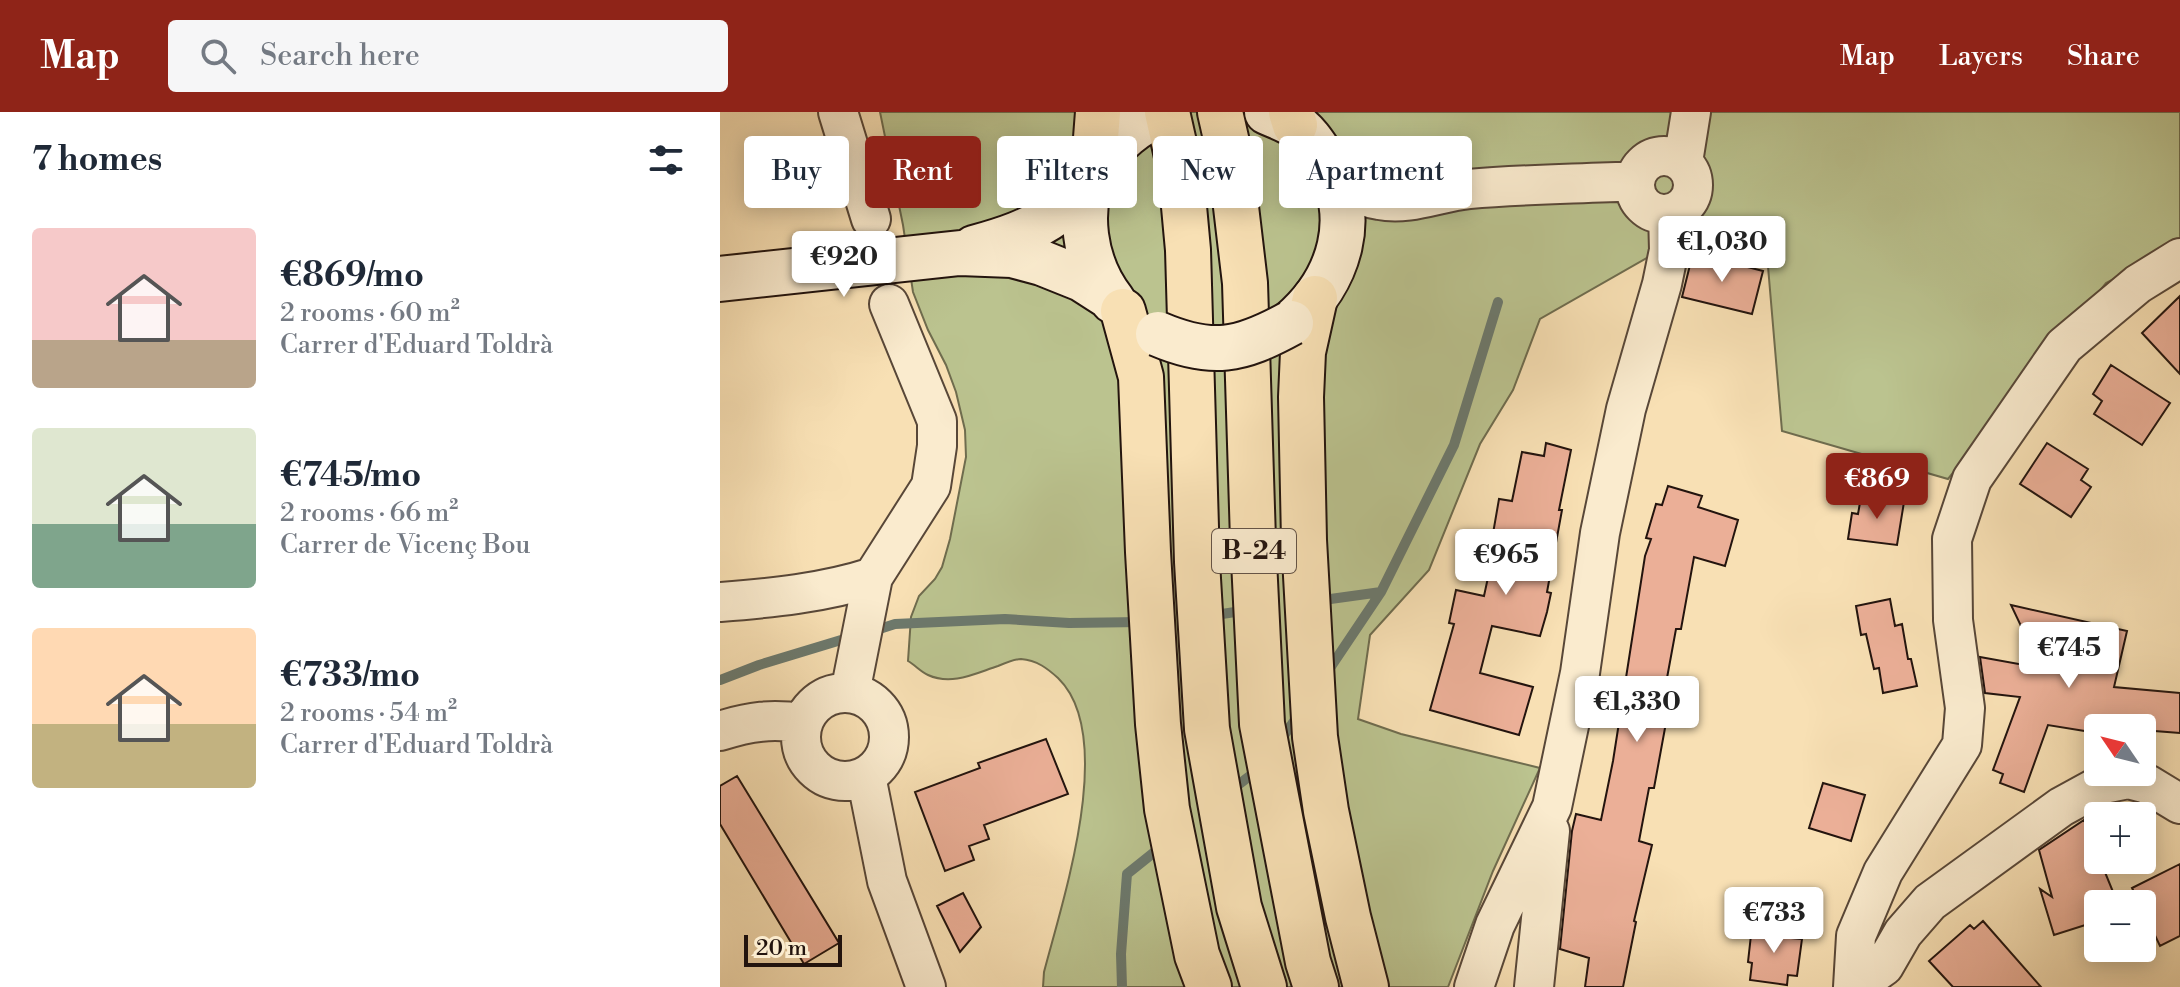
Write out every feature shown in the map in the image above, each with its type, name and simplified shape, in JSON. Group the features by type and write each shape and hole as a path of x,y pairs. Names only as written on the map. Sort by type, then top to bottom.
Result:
{"highway":[{"name":"B-24","path":"1220,112 1230,156 1245,283 1262,724 1308,962 1316,987"},
{"name":"B-24","path":"1141,116 1181,174 1188,250 1197,562 1207,729 1239,907 1264,987"},
{"path":"1125,136 1141,116"},
{"path":"1303,311 1304,540 1314,721 1326,811 1366,987"},
{"path":"1130,314 1141,377 1158,724 1167,809 1197,955 1209,987"}],"street":[{"path":"838,112 871,219"},
{"path":"1683,162 1691,112"},
{"path":"1280,116 1305,136"},
{"path":"1665,155 1683,162 1690,171 1693,192 1685,207 1668,214 1658,214 1645,208 1635,190 1638,171 1655,157 1665,155"},
{"path":"1472,189 1635,181"},
{"path":"960,253 1032,228 1061,208"},
{"path":"1086,208 1085,238 1095,267 1130,314"},
{"path":"720,279 960,253 1012,255 1082,279 1130,314 1183,344 1211,350 1253,341 1303,311 1330,278 1339,251 1341,208"},
{"path":"1339,251 1369,228 1406,208"},
{"path":"1534,987 1552,807 1580,673 1600,533 1626,409 1669,250 1668,214"},
{"path":"1854,987 1856,936 1883,872 1962,745 1965,708 1953,620 1952,539 1972,479 2064,346 2138,284 2180,258"},
{"path":"853,679 869,701 881,711 886,721 889,744 884,759 874,771 852,781 839,781 824,776 811,765 803,752 803,723 811,710 824,699 838,694 853,679 871,585 895,540 931,486 937,446 937,421 889,304"},
{"path":"720,602 849,585 871,585"},
{"path":"720,731 774,719 803,723"},
{"path":"866,776 887,881 926,987"},
{"path":"1854,987 1884,966 1903,933 1930,902 2061,807 2103,784 2128,779 2147,784 2180,804"},
{"path":"1474,987 1495,925 1552,807"}],"green space":[{"path":"880,112 2180,112 2180,244 2106,283 1948,479 1782,431 1766,243 1687,235 1540,319 1513,390 1480,444 1429,570 1370,635 1358,719 1401,734 1540,768 1493,871 1448,987 1043,987 1044,972 1072,864 1085,778 1084,739 1075,704 1058,678 1046,668 1027,660 1010,661 964,677 946,679 928,675 908,661 911,617 919,596 942,567 966,457 965,430 956,392 913,292 900,208 981,208 981,136 885,136"}],"building":[{"path":"1693,253 1763,271 1752,314 1682,297"},
{"path":"2180,296 2180,374 2142,333"},
{"path":"2111,365 2170,403 2142,445 2094,414 2102,401 2093,394"},
{"path":"1546,443 1571,450 1559,510 1562,510 1547,592 1551,593 1547,612 1540,636 1492,626 1480,673 1533,687 1519,735 1430,710 1454,624 1449,623 1456,590 1484,596 1495,545 1491,545 1499,499 1512,501 1522,452 1544,456"},
{"path":"2047,443 2088,469 2081,480 2091,487 2071,517 2020,484"},
{"path":"1668,486 1702,496 1698,507 1738,520 1725,566 1694,557 1681,629 1676,629 1667,678 1674,679 1654,788 1649,788 1639,841 1652,845 1634,921 1623,987 1585,987 1589,958 1560,949 1572,831 1576,814 1601,820 1645,556 1651,539 1646,538 1656,504 1662,505"},
{"path":"1861,497 1904,502 1897,545 1848,539 1852,513 1858,514"},
{"path":"1890,599 1895,626 1902,624 1917,686 1883,693 1879,668 1874,669 1866,634 1861,635 1856,606"},
{"path":"2011,605 2127,631 2114,687 2180,693 2180,733 2156,731 2156,714 2084,714 2084,731 2048,725 2024,792 2000,783 2003,774 1993,770 2020,697 1985,693 1980,657 2041,668"},
{"path":"1046,739 1068,794 984,825 989,839 969,846 974,860 945,871 915,792 980,768 978,763"},
{"path":"737,776 839,943 804,964 720,824 720,786"},
{"path":"1823,783 1865,795 1851,841 1809,828"},
{"path":"2084,820 2084,874 2106,874 2112,890 2084,890 2084,925 2054,935 2040,889 2052,897 2039,850"},
{"path":"2180,864 2180,936 2160,946 2156,938 2156,890 2132,888"},
{"path":"963,893 981,927 960,952 937,906"},
{"path":"1983,921 2041,987 1953,987 1929,961 1970,925 1974,929"},
{"path":"1752,926 1793,931 1792,938 1802,939 1797,976 1788,975 1787,985 1750,980 1752,963 1748,962"}],"waterway":[{"path":"1326,674 1381,592 1454,445 1498,302"},
{"path":"1316,601 1381,592"},
{"path":"1209,616 1248,610"},
{"path":"870,632 895,624 1005,619 1069,623 1141,622"},
{"path":"720,680 851,637"},
{"path":"1278,744 1299,714"},
{"path":"1230,791 1259,769"},
{"path":"1122,987 1121,954 1127,874 1162,846"}]}
